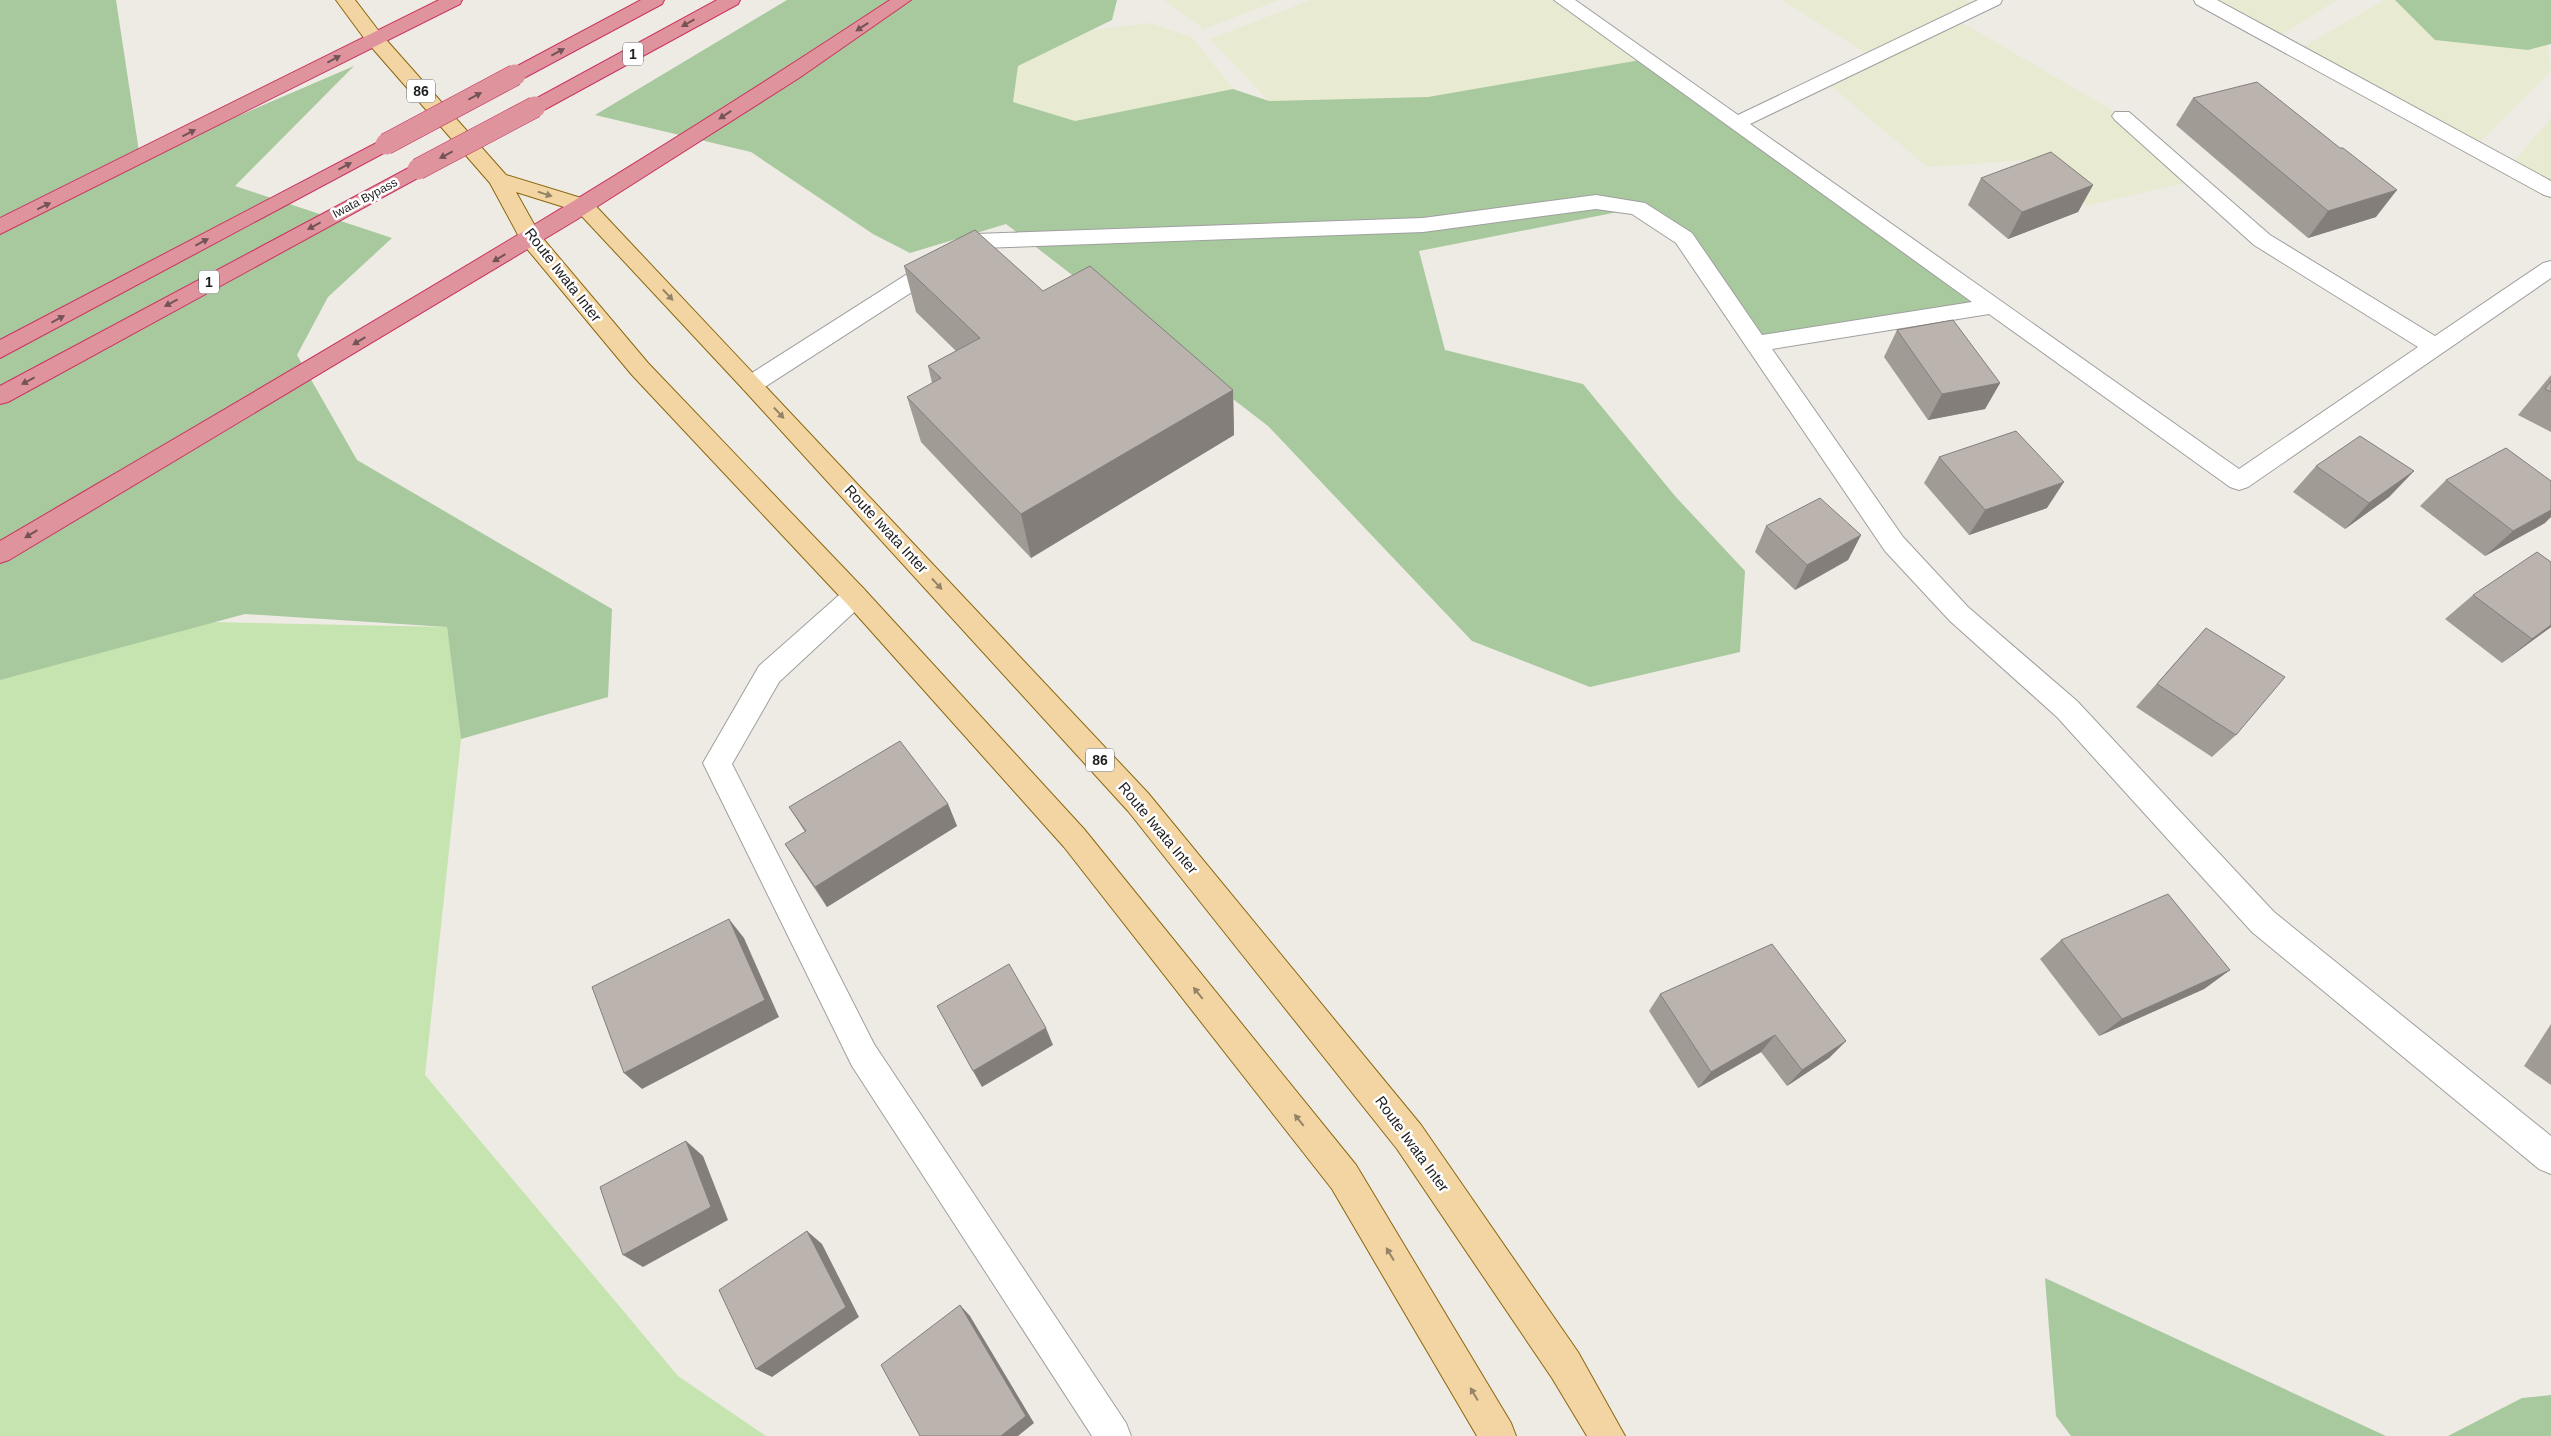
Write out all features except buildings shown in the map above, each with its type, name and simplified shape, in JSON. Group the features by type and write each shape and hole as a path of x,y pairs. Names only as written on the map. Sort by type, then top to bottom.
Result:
{"highway":[{"path":"0,227 453,0"},
{"path":"0,350 655,0"},
{"name":"Iwata Bypass","path":"0,396 731,0"},
{"path":"0,553 532,239 902,0"}],"main road":[{"name":"Route Iwata Inter","path":"345,0 374,38 499,180 532,239 640,369 855,596 1074,838 1344,1177 1498,1436"},
{"name":"Route Iwata Inter","path":"499,180 584,206 752,384 1138,802 1409,1136 1565,1366 1607,1436"}],"street":[{"path":"1563,0 2239,481 2551,268"},
{"path":"1736,123 1993,0"},
{"path":"2203,0 2551,190"},
{"path":"2122,116 2262,240 2435,347"},
{"path":"752,384 975,242 1423,225 1596,202 1638,208 1684,238 1894,544 1959,614 2067,709 2264,922 2551,1156"},
{"path":"1756,344 1993,306"},
{"path":"855,596 769,674 717,763 863,1055 1113,1436"}],"green space":[{"path":"0,0 116,0 140,158 354,66 235,186 392,238 328,297 297,355 357,460 612,609 608,697 461,739 447,627 245,614 0,680"},
{"path":"787,0 1117,0 1112,20 1018,66 1013,102 1075,121 1233,89 1269,101 1428,97 1646,59 1993,306 1756,344 1684,238 1638,208 1419,251 1445,350 1583,384 1675,496 1745,571 1740,652 1590,687 1472,641 1268,426 1006,224 910,253 873,234 751,152 595,115"},
{"path":"1164,0 1279,0 1204,29"},
{"path":"1311,0 1563,0 1646,59 1428,97 1269,101 1210,39"},
{"path":"1782,0 1966,0 1978,7 1956,19 2122,116 2196,180 2087,206 2045,159 1927,167 1824,80 1872,57"},
{"path":"2203,0 2337,0 2275,39"},
{"path":"2384,0 2395,0 2436,40 2547,45 2551,71 2474,148 2296,51"},
{"path":"2395,0 2551,0 2551,44 2528,50 2435,40"},
{"path":"1149,23 1192,37 1233,89 1075,121 1013,102 1018,66 1092,30"},
{"path":"2551,118 2551,190 2509,167"},
{"path":"212,622 447,627 461,739 425,1075 678,1376 766,1436 0,1436 0,678"},
{"path":"2045,1278 2386,1436 2071,1436 2056,1416"},
{"path":"2551,1395 2551,1436 2448,1436 2522,1398"}]}
